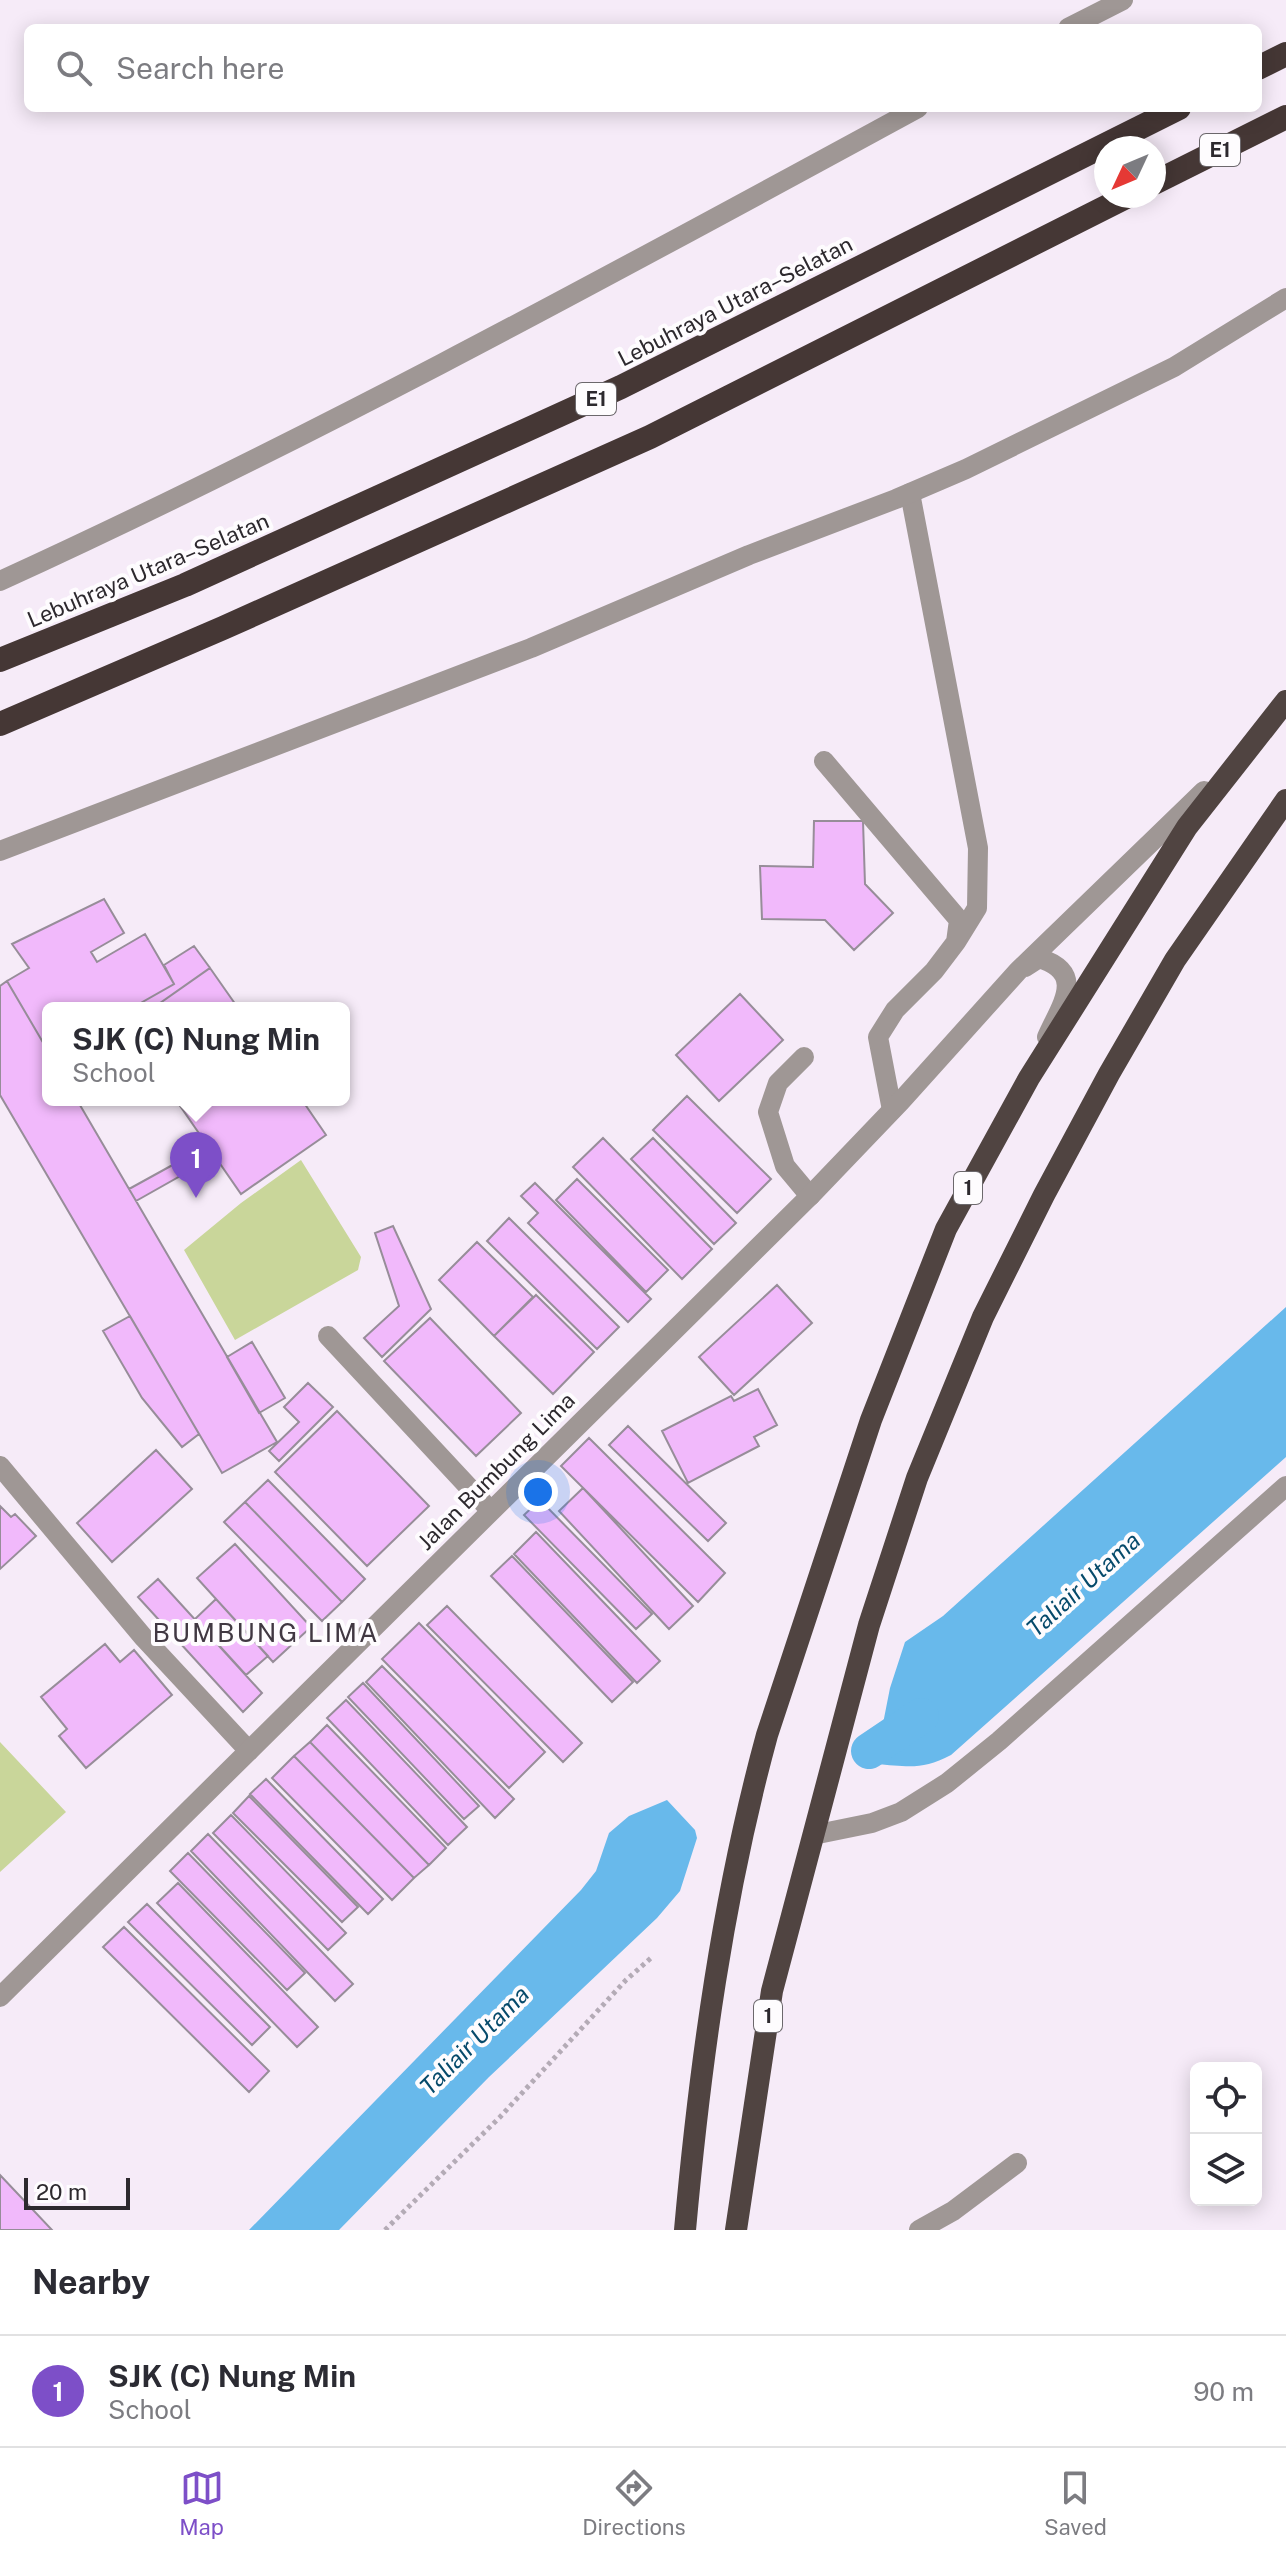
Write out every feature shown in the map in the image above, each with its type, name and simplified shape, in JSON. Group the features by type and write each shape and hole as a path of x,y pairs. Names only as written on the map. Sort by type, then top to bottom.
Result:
{"highway":[{"name":"Lebuhraya Utara–Selatan","path":"0,660 185,585 621,387 1171,112"},
{"name":"E1","path":"1166,177 1286,117"},
{"path":"0,724 650,437 1104,208"},
{"name":"1","path":"685,2230 708,2028 740,1851 767,1735 871,1420 946,1229 1029,1078 1187,827 1286,701"},
{"name":"1","path":"736,2230 772,1991 869,1625 917,1478 983,1317 1109,1074 1175,960 1286,800"}],"street":[{"path":"1076,24 1123,0"},
{"path":"0,581 321,426 910,112"},
{"path":"0,851 531,648 749,555 910,493 1030,439 1174,367 1286,298"},
{"path":"892,1110 878,1037 895,1010 934,971 977,908 978,848 910,493"},
{"name":"Jalan Bumbung Lima","path":"0,1997 810,1196 1018,971 1191,806 1266,723"},
{"path":"824,761 959,920 956,942"},
{"path":"1018,971 1039,958 1055,963 1066,974 1068,988 1029,1078"},
{"path":"804,1057 778,1083 768,1112 785,1166 810,1196"},
{"path":"328,1336 490,1510"},
{"path":"0,1466 144,1638 249,1751"},
{"path":"813,1835 872,1823 901,1812 947,1783 999,1741 1286,1486"},
{"path":"919,2230 953,2211 1017,2163"}],"path":[{"path":"385,2230 500,2117 626,1980 651,1958"}],"green space":[{"path":"301,1160 361,1257 358,1270 235,1340 184,1250 241,1203"},
{"path":"0,1742 66,1812 0,1872"}],"water":[{"path":"1286,1307 1286,1457 951,1755 922,1765 875,1764 890,1688 905,1642 943,1616"},
{"path":"667,1800 695,1830 697,1838 680,1891 657,1918 489,2077 339,2230 249,2230 581,1890 596,1871 609,1833 629,1816"}],"building":[{"path":"814,821 863,821 865,884 893,913 854,950 825,920 762,919 760,866 813,867"},
{"path":"104,899 124,933 91,952 97,962 145,934 174,984 142,1002 42,1002 42,1041 7,981 29,968 12,944"},
{"path":"194,946 210,968 162,1002 142,1002 174,984 164,965"},
{"path":"210,968 234,1002 162,1002"},
{"path":"7,981 42,1041 42,1106 81,1106 277,1442 222,1473 0,1095 0,986"},
{"path":"740,994 783,1040 719,1101 676,1055"},
{"path":"687,1096 771,1179 737,1213 653,1130"},
{"path":"180,1106 306,1106 326,1135 241,1194"},
{"path":"603,1138 712,1249 682,1279 573,1167"},
{"path":"653,1138 736,1223 714,1244 631,1159"},
{"path":"207,1146 212,1158 136,1201 129,1189"},
{"path":"577,1179 668,1270 646,1292 556,1200"},
{"path":"535,1183 651,1299 628,1322 528,1223 538,1213 521,1196"},
{"path":"509,1218 619,1327 597,1349 487,1241"},
{"path":"393,1226 431,1309 382,1357 364,1338 399,1306 375,1233"},
{"path":"477,1242 533,1297 494,1336 439,1280"},
{"path":"777,1285 812,1323 734,1395 699,1357"},
{"path":"536,1295 594,1352 553,1394 494,1336"},
{"path":"130,1316 199,1434 182,1447 142,1398 103,1331"},
{"path":"430,1318 521,1413 476,1456 384,1361"},
{"path":"252,1342 285,1398 259,1413 227,1357"},
{"path":"308,1383 333,1407 279,1461 269,1451 299,1422 284,1407"},
{"path":"758,1389 777,1425 754,1437 759,1446 688,1483 662,1431 731,1396 734,1401"},
{"path":"337,1411 429,1506 367,1566 275,1472"},
{"path":"628,1426 726,1523 708,1541 609,1445"},
{"path":"589,1438 725,1573 698,1602 561,1466"},
{"path":"156,1450 192,1489 112,1562 77,1523"},
{"path":"268,1480 365,1579 342,1602 245,1502"},
{"path":"583,1488 693,1606 669,1629 559,1511"},
{"path":"540,1500 652,1614 636,1629 524,1515"},
{"path":"245,1502 342,1602 322,1621 224,1522"},
{"path":"0,1506 11,1517 15,1514 36,1536 0,1569"},
{"path":"536,1532 660,1661 637,1683 514,1554"},
{"path":"235,1544 311,1627 273,1662 197,1578"},
{"path":"512,1556 633,1682 612,1702 491,1576"},
{"path":"158,1579 262,1693 243,1712 138,1597"},
{"path":"216,1599 268,1656 246,1675 195,1619"},
{"path":"447,1606 582,1743 563,1762 427,1625"},
{"path":"419,1623 545,1752 509,1788 382,1659"},
{"path":"105,1644 120,1662 134,1650 172,1695 86,1768 59,1736 67,1729 41,1697"},
{"path":"382,1666 514,1799 495,1818 366,1682"},
{"path":"363,1683 479,1806 464,1819 348,1697"},
{"path":"346,1700 467,1827 448,1845 327,1718"},
{"path":"327,1725 446,1848 429,1865 310,1742"},
{"path":"310,1742 429,1865 414,1878 294,1756"},
{"path":"294,1756 414,1878 392,1900 272,1778"},
{"path":"266,1779 383,1899 368,1914 250,1794"},
{"path":"249,1796 358,1907 342,1922 233,1813"},
{"path":"231,1815 346,1933 328,1950 213,1833"},
{"path":"208,1834 353,1984 335,2001 191,1851"},
{"path":"188,1853 305,1973 287,1990 170,1871"},
{"path":"178,1883 318,2027 297,2047 157,1903"},
{"path":"147,1904 270,2027 252,2045 128,1922"},
{"path":"124,1927 269,2071 249,2092 103,1947"},
{"path":"0,2175 52,2230 0,2230"}],"waterway":[{"name":"Taliair Utama","path":"869,1751 921,1716"}],"place":[{"name":"SJK (C) Nung Min","path":"196,1198"}],"district":[{"name":"BUMBUNG LIMA","path":"266,1632"}]}
